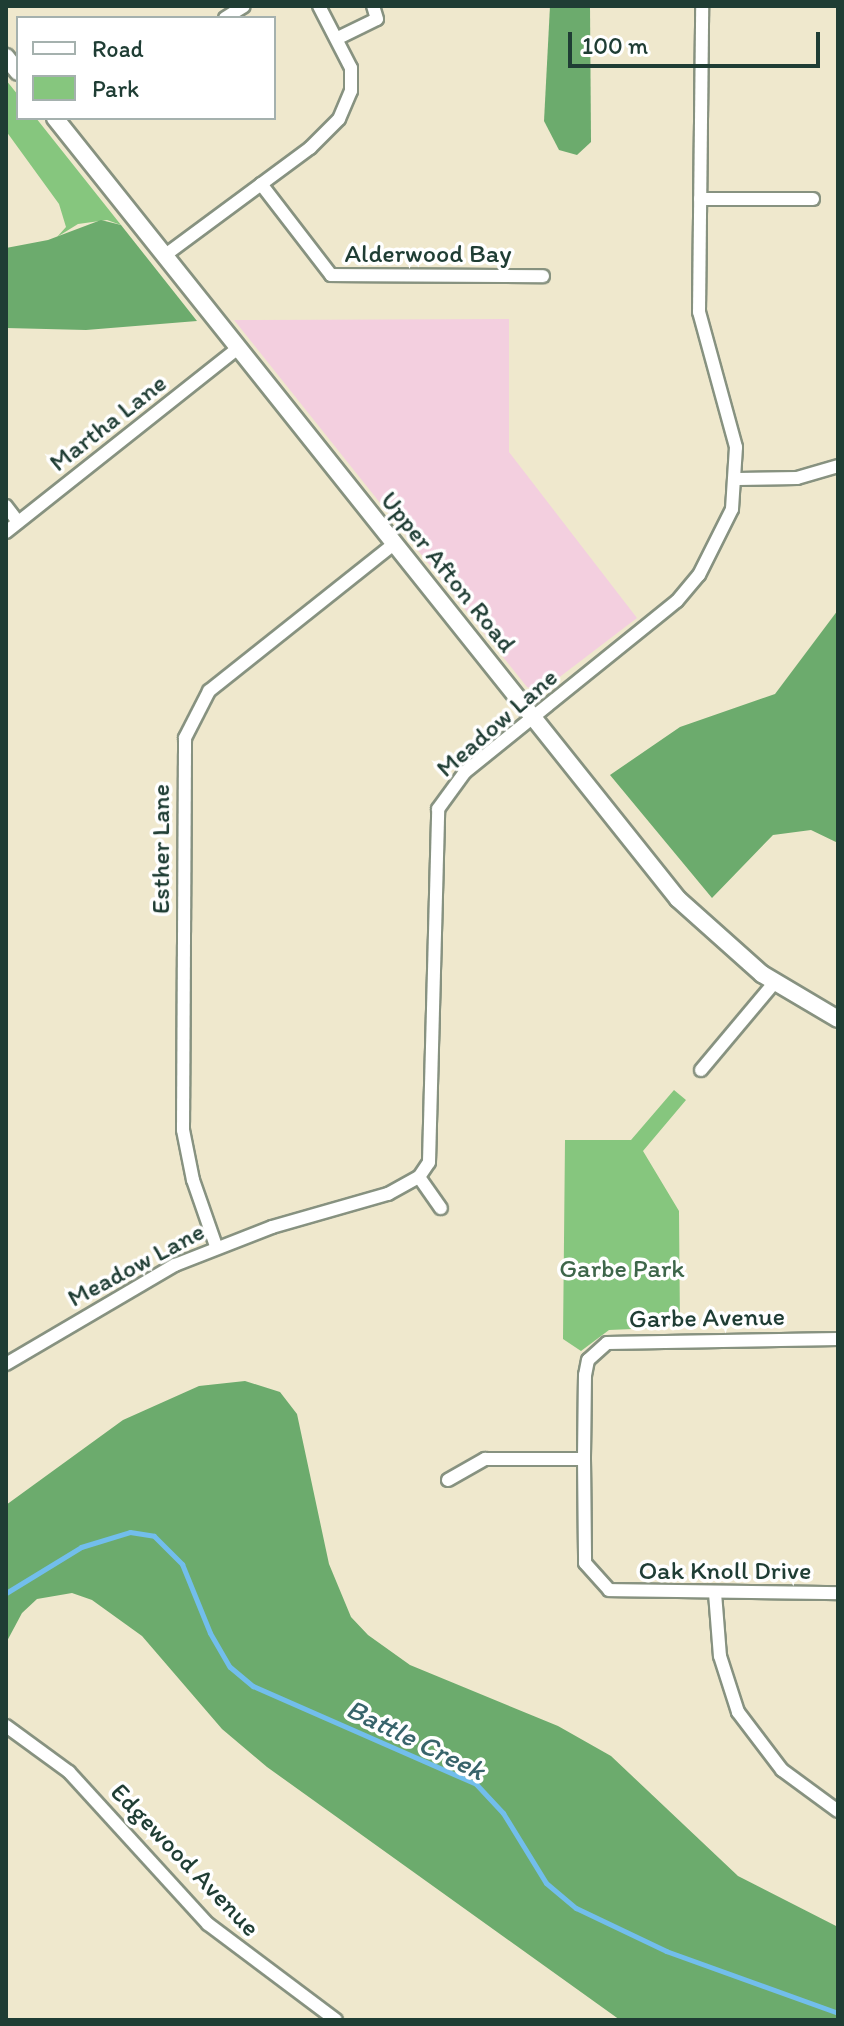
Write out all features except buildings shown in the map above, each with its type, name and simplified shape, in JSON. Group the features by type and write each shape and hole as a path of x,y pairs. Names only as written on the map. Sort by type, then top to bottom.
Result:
{"street":[{"path":"164,256 321,139 345,109 352,74 338,38 319,6"},
{"path":"338,38 377,19 373,6"},
{"name":"Meadow Lane","path":"6,1364 216,1246 388,1194 419,1177 432,1148 438,809 465,772 684,592 721,537 738,479 732,421 709,359 699,312 702,6"},
{"name":"Upper Afton Road","path":"57,120 678,899 774,983 838,1019"},
{"name":"Alderwood Bay","path":"261,184 331,275 543,276"},
{"path":"700,199 813,199"},
{"name":"Martha Lane","path":"6,532 238,348"},
{"path":"738,479 797,478 838,466"},
{"path":"6,506 18,522"},
{"name":"Esther Lane","path":"216,1246 193,1180 183,1130 185,738 194,712 229,673 394,544"},
{"path":"701,1070 774,983"},
{"path":"419,1177 441,1208"},
{"name":"Garbe Avenue","path":"584,1459 585,1375 588,1360 607,1343 838,1339"},
{"path":"448,1480 485,1459 584,1459"},
{"name":"Oak Knoll Drive","path":"584,1459 585,1563 598,1583 621,1593 838,1593"},
{"path":"715,1593 720,1656 738,1712 782,1770 838,1811"},
{"name":"Edgewood Avenue","path":"6,1726 77,1781 208,1924 336,2020"}],"shaded area":[{"path":"509,319 509,452 637,618 540,692 527,687 234,320"}],"green space":[{"path":"550,6 590,6 591,142 577,155 559,150 544,121"},
{"path":"6,80 16,92 16,120 38,120 121,225 107,220 78,224 57,237 66,227 59,204 6,131"},
{"path":"101,220 121,225 197,321 86,330 6,328 6,248 48,240"},
{"path":"838,610 838,843 811,830 773,835 712,898 610,775 680,727 775,694"},
{"name":"Garbe Park","path":"674,1090 686,1100 643,1151 679,1211 680,1327 609,1330 581,1351 563,1339 565,1140 631,1140"},
{"path":"245,1381 280,1392 297,1414 329,1564 351,1617 368,1635 410,1665 558,1726 611,1756 738,1876 838,1927 838,2020 620,2020 267,1767 222,1729 142,1636 92,1600 72,1593 37,1599 22,1613 6,1643 6,1505 123,1420 199,1386"}],"waterway":[{"name":"Battle Creek","path":"6,1593 81,1547 130,1532 154,1536 182,1564 210,1633 230,1667 253,1686 476,1784 503,1813 546,1883 576,1908 666,1951 838,2013"}]}
